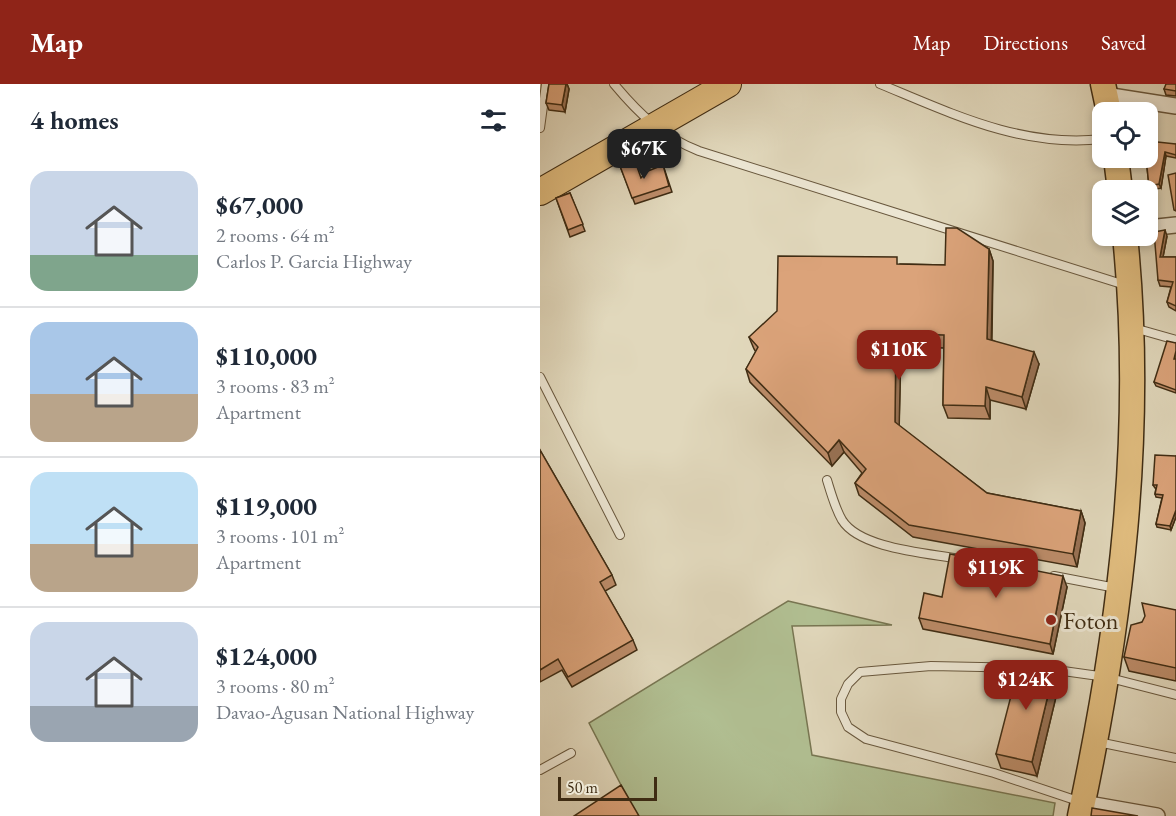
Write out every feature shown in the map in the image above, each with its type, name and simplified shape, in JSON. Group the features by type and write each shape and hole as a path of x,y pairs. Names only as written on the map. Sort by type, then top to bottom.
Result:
{"highway":[{"path":"540,192 728,84"}],"main road":[{"path":"1081,809 1120,588 1128,511 1133,410 1132,328 1126,246"}],"street":[{"path":"1106,97 1176,106"},
{"path":"1158,227 1176,225"},
{"path":"1081,809 1157,816"}],"lane":[{"path":"540,128 546,84"},
{"path":"614,84 653,126 678,143 1130,287"},
{"path":"880,84 993,129 1050,141 1092,140"},
{"path":"1132,328 1176,340"},
{"path":"540,377 620,535"},
{"path":"827,480 842,520 863,537 882,544 970,560"},
{"path":"1039,573 1120,588"},
{"path":"1081,809 994,773 866,739 848,727 841,712 842,699 848,684 860,672 877,669 931,666 1030,668 1106,676 1176,695"},
{"path":"1094,741 1176,758"},
{"path":"540,770 571,753"}],"green space":[{"path":"788,601 892,625 792,626 812,755 1055,803 1053,816 637,816 589,723"}],"building":[{"path":"549,84 566,84 562,105 546,103"},
{"path":"1166,84 1176,84 1176,91 1164,89"},
{"path":"1158,142 1176,144 1176,155 1165,152 1159,184 1158,180 1148,180 1147,168 1158,168"},
{"path":"635,161 641,178 648,171 663,165 669,186 632,198 620,166"},
{"path":"1176,173 1176,211 1168,175"},
{"path":"570,193 583,224 568,230 556,198"},
{"path":"946,228 957,228 989,249 987,339 1034,352 1022,397 986,387 985,406 943,405 944,335 896,334 895,422 987,493 1081,511 1073,554 909,525 855,483 866,469 839,440 828,453 746,369 758,347 749,337 777,311 778,256 897,257 897,264 945,265"},
{"path":"1165,230 1160,257 1176,257 1176,306 1167,302 1173,282 1158,280 1155,246 1158,246 1158,231"},
{"path":"1167,341 1176,343 1174,359 1176,359 1176,390 1154,382"},
{"path":"540,450 612,575 600,582 633,640 568,677 558,659 540,670"},
{"path":"1155,455 1176,456 1176,510 1170,526 1156,524 1163,495 1155,494 1157,485 1153,485"},
{"path":"950,554 1063,576 1050,644 919,618 924,593 942,597"},
{"path":"1142,603 1176,610 1176,668 1124,657 1131,625 1142,622 1145,616"},
{"path":"1020,661 1055,666 1032,762 996,754"},
{"path":"621,785 639,816 574,816"},
{"path":"1092,808 1138,816 1091,816"}],"place":[{"name":"Foton","path":"1051,620"}]}
